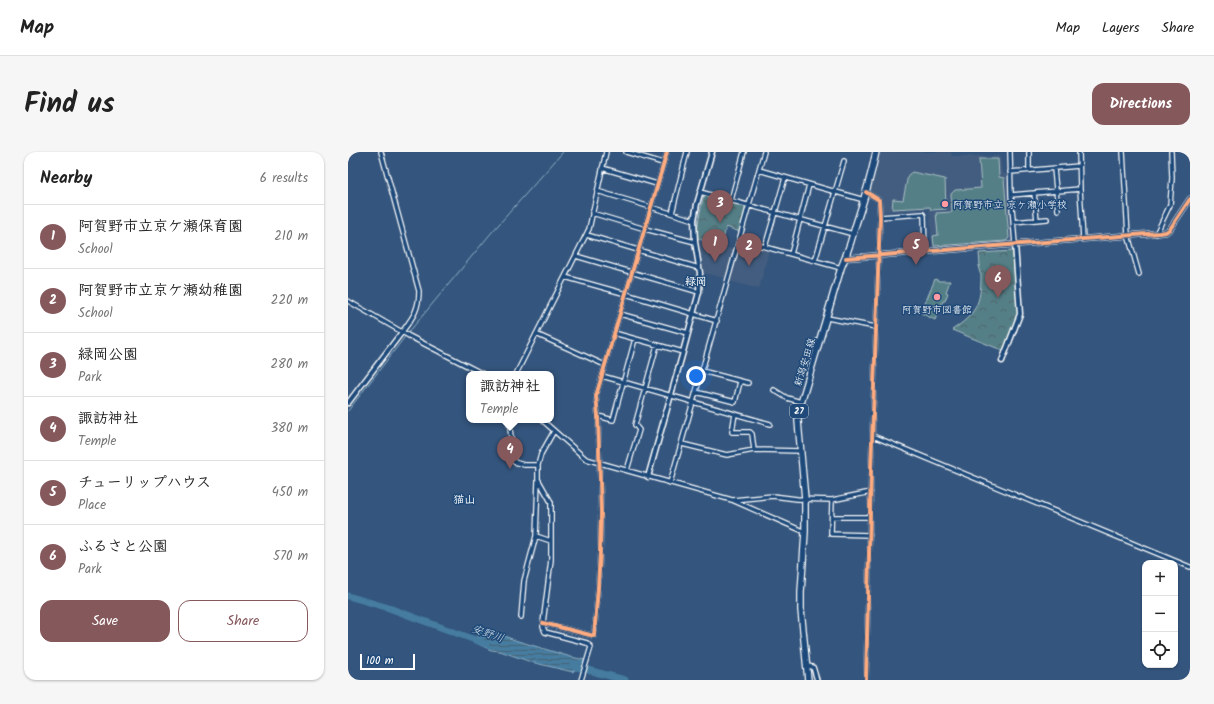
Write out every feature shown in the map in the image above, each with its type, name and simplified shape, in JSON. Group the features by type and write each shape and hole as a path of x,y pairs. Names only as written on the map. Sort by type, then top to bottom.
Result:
{"main road":[{"name":"新潟安田線","path":"808,680 801,610 805,499 798,421 801,402 841,268 846,258 864,200 876,152"}],"street":[{"path":"348,403 414,316 419,302 419,291 381,152"},
{"path":"518,371 587,235 606,152"},
{"path":"626,152 663,163"},
{"path":"642,156 643,152"},
{"path":"543,623 594,636 600,552 598,416 596,396 666,152"},
{"path":"672,213 687,152"},
{"path":"648,477 699,292 699,268 695,242 694,220 700,192 712,152"},
{"path":"731,200 744,152"},
{"path":"670,483 764,152"},
{"path":"1002,361 1020,314 1011,195 1010,152"},
{"path":"1028,152 1029,170"},
{"path":"1079,152 1084,239"},
{"path":"1123,152 1128,235 1139,274"},
{"path":"1156,234 1170,205 1172,178 1171,152"},
{"path":"815,261 844,161"},
{"path":"1010,172 1079,166"},
{"path":"602,168 657,184"},
{"path":"1054,169 1058,210"},
{"path":"759,170 864,200"},
{"path":"765,247 785,178"},
{"path":"791,254 810,185"},
{"path":"1011,195 1080,189"},
{"path":"597,191 694,220"},
{"path":"700,192 853,234"},
{"path":"866,192 879,200 880,216 866,680"},
{"path":"1034,193 1037,220"},
{"path":"846,258 1156,234 1166,232 1170,229 1190,200"},
{"path":"592,213 695,242"},
{"path":"880,216 922,214 924,216 925,252"},
{"path":"1013,222 1047,219"},
{"path":"587,235 699,268"},
{"path":"740,240 841,268"},
{"path":"576,256 699,292"},
{"path":"565,277 717,321"},
{"path":"348,301 402,332 477,371"},
{"path":"620,314 688,333"},
{"path":"827,318 876,327"},
{"path":"536,334 605,365"},
{"path":"614,334 683,352"},
{"path":"598,416 613,420 635,339"},
{"path":"627,470 639,430 635,425 657,345"},
{"path":"702,371 748,384"},
{"path":"602,376 770,424"},
{"path":"696,392 735,402 740,382"},
{"path":"774,390 788,398 801,402"},
{"path":"735,414 732,432 750,432 752,434 754,450"},
{"path":"509,423 514,462 524,465 538,465"},
{"path":"545,423 586,459 732,500 805,532"},
{"path":"521,617 524,582 536,536 538,465 541,454 554,431"},
{"path":"873,436 1190,567"},
{"path":"682,444 727,454 754,450 801,451"},
{"path":"538,479 551,502 552,560 543,628 546,632 587,643 590,648 582,680"},
{"path":"732,500 773,496 832,500 871,492"},
{"path":"832,500 831,534 870,535"},
{"path":"832,517 870,517"},
{"path":"536,536 551,541"},
{"path":"807,666 813,667 817,680"}],"shaded area":[{"name":"阿賀野市立 京ケ瀬小学校","path":"880,152 951,152 952,156 1000,156 1002,173 1007,174 1012,241 1010,243 933,250 929,209 880,212 882,199 870,192"},
{"path":"697,240 735,250 727,279 701,272"},
{"path":"740,243 769,251 759,289 729,281"}],"green space":[{"path":"979,159 998,159 999,177 1004,178 1009,238 1006,241 934,246 933,236 938,235 936,213 952,212 951,194 955,190 981,188"},
{"path":"912,172 945,179 946,209 931,210 930,207 892,209 893,199 903,200 908,175"},
{"path":"704,194 746,206 740,232 726,227 722,245 698,239 698,223"},
{"path":"1013,251 1018,315 1004,351 952,330 967,319 976,307 981,285 981,275 978,266 980,266 979,253"},
{"name":"阿賀野市図書館","path":"935,279 939,281 950,281 946,292 948,293 945,301 943,301 935,320 921,313"}],"water":[{"path":"480,628 571,657 585,660 582,668 574,670 573,672 531,662 500,651 491,650 478,644 478,634"}],"waterway":[{"path":"348,411 404,338 492,232 563,152"},
{"name":"安野川","path":"348,596 389,608 486,644"},
{"name":"安野川","path":"573,666 625,680"}],"cycle path":[{"path":"543,623 594,636 598,588 601,513 596,396 667,152"},
{"path":"866,192 879,200 880,217 871,470 866,680"},
{"path":"846,258 1166,232 1170,229 1190,199"}],"place":[{"name":"阿賀野市立 京ケ瀬小学校","path":"945,204"},
{"name":"緑岡公園","path":"720,223"},
{"name":"阿賀野市立京ケ瀬保育園","path":"715,262"},
{"name":"チューリップハウス","path":"916,265"},
{"name":"阿賀野市立京ケ瀬幼稚園","path":"749,266"},
{"name":"阿賀野市図書館","path":"937,297"},
{"name":"ふるさと公園","path":"998,298"},
{"name":"諏訪神社","path":"510,469"}],"district":[{"name":"緑岡","path":"696,281"},
{"name":"猫山","path":"464,499"}]}
